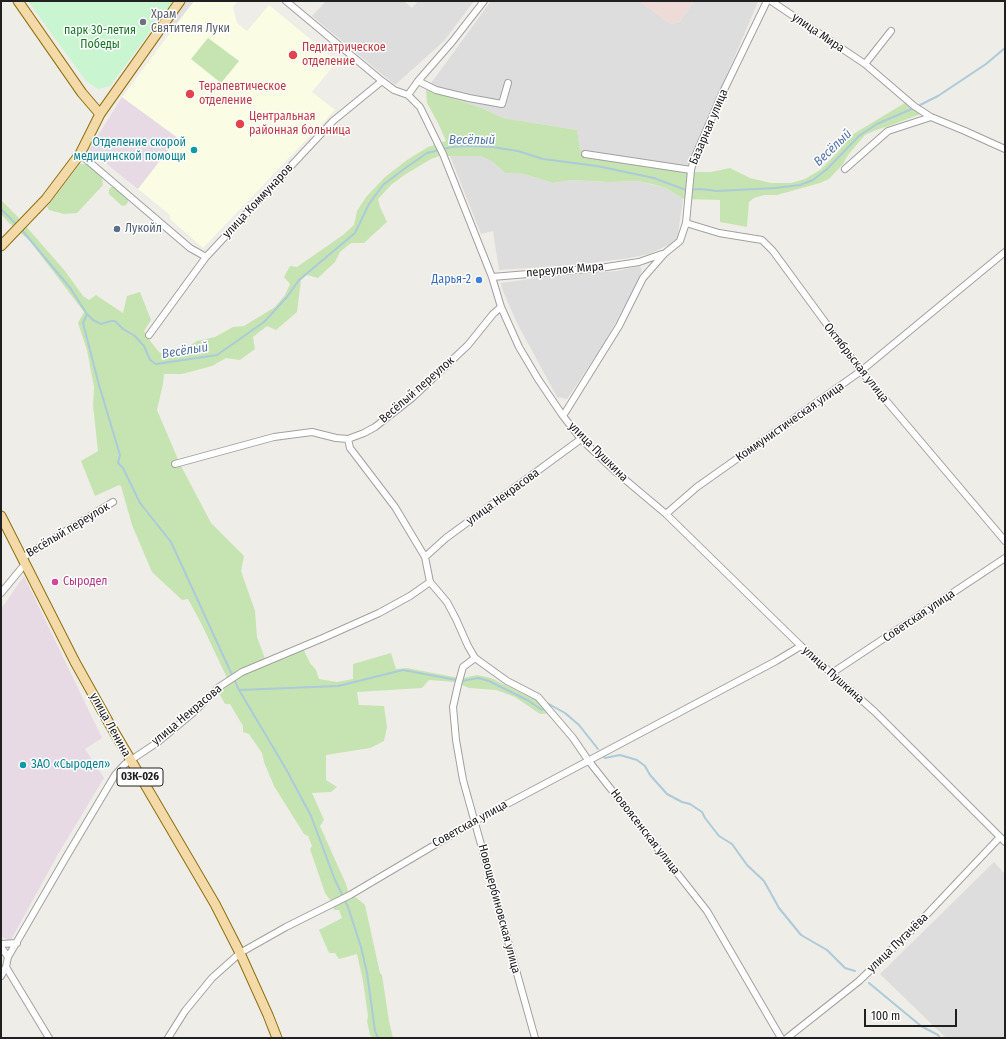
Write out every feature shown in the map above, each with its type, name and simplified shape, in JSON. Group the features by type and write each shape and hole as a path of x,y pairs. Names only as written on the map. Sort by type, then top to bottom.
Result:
{"main road":[{"path":"18,1 82,92 100,114"},
{"path":"1,246 46,199 80,154 100,114 180,1"},
{"name":"улица Ленина","path":"1,516 75,662 215,904 240,953 277,1038"}],"street":[{"name":"улица Пушкина","path":"286,1 382,81 394,90 408,95 420,107 440,146 492,277 501,307 520,347 538,379 563,416 581,438 616,472 666,514 801,646 875,712 1005,842"},
{"path":"408,95 484,1"},
{"name":"Базарная улица","path":"563,416 619,326 648,272 664,254 680,241 686,223 691,170 722,94 766,1"},
{"name":"улица Мира","path":"771,1 865,64 917,108 931,117 1005,149"},
{"path":"865,64 891,30"},
{"name":"улица Коммунаров","path":"149,335 206,257 333,121 382,81"},
{"path":"418,81 436,90 502,104 508,84"},
{"path":"845,169 888,131 931,117"},
{"path":"80,154 190,248 206,257"},
{"path":"585,154 691,170"},
{"name":"Октябрьская улица","path":"686,223 719,233 762,240 773,251 861,372 1005,541"},
{"name":"Коммунистическая улица","path":"666,514 697,487 861,372 1005,252"},
{"name":"переулок Мира","path":"492,277 600,268 639,262 664,254"},
{"path":"639,262 645,264 648,272"},
{"name":"Весёлый переулок","path":"348,439 375,426 412,398 468,345 493,314 501,307"},
{"path":"175,464 274,437 312,432 341,439 348,439 350,448 395,507 425,557 430,582 447,602 475,658"},
{"name":"улица Некрасова","path":"425,557 446,538 581,438"},
{"name":"Весёлый переулок","path":"24,561 114,502"},
{"name":"Советская улица","path":"832,673 1005,558"},
{"path":"1,594 24,561"},
{"name":"улица Некрасова","path":"1,976 6,967 8,958 115,775 130,759 158,742 194,712 228,680 242,672 379,613 410,596 430,582"},
{"name":"Советская улица","path":"168,1038 185,1011 212,978 240,953 286,927 350,895 475,821 776,661 801,646"},
{"name":"Новощербиновская улица","path":"475,658 463,667 458,685 453,707 456,740 463,780 535,1038"},
{"name":"Новоясенская улица","path":"475,658 507,681 538,697 573,738 588,760 708,911 781,1038"},
{"name":"улица Пугачёва","path":"787,1038 859,981 913,929 1000,837"},
{"path":"8,958 1,945 17,943"},
{"path":"6,967 49,1038"}],"shaded area":[{"path":"180,1 194,1 168,34 160,28"},
{"name":"Центральная районная больница","path":"194,1 238,1 233,7 237,23 247,31 269,5 337,61 312,92 335,110 203,248 170,219 170,215 138,189 178,138 122,97"},
{"path":"326,1 404,1 412,8 418,1 474,1 444,41 395,85 312,16"},
{"path":"491,1 642,1 642,3 671,24 679,22 694,1 758,2 685,172 679,172 583,156 580,149 577,130 503,118 482,108 426,90"},
{"path":"642,1 694,1 679,22 671,24 642,3"},
{"path":"122,97 178,138 138,189 89,150"},
{"path":"450,156 481,156 493,162 505,173 524,174 553,183 571,180 608,182 638,181 666,188 683,199 677,241 649,254 629,258 575,265 499,270 493,231 481,234"},
{"path":"640,266 642,270 635,287 603,345 567,399 557,397 518,325 502,289 501,283 545,277 617,271"},
{"path":"24,576 102,738 85,749 104,778 57,856 11,940 1,937 1,609"},
{"path":"994,862 1005,874 1005,1038 946,1038 880,974"}],"green space":[{"name":"парк 30-летия Победы","path":"28,1 173,1 110,86 98,89 86,81"},
{"path":"208,38 239,61 221,83 191,59"},
{"path":"426,90 482,108 503,118 577,130 580,149 584,156 679,172 711,172 730,168 750,178 771,183 791,183 805,179 820,170 838,152 850,136 908,101 923,113 865,135 848,155 843,164 829,179 777,195 764,195 754,198 749,202 747,227 720,222 720,200 683,199 666,188 652,184 638,181 608,182 571,180 553,183 524,174 505,173 493,162 481,156 439,156 431,159 392,184 378,199 387,222 364,243 351,243 340,252 335,262 318,278 307,275 301,280 297,312 276,330 267,326 253,337 255,349 240,360 226,358 212,366 182,374 164,374 157,410 180,464 211,523 244,556 241,571 255,611 257,637 266,661 302,646 310,663 316,670 319,679 337,682 353,679 353,664 391,653 396,669 407,668 463,678 477,675 491,678 531,698 534,697 552,713 540,714 515,697 496,690 469,688 455,682 429,680 422,688 357,692 359,705 384,706 387,727 384,741 370,748 326,755 326,780 337,787 331,792 312,793 324,820 320,826 346,884 349,895 357,898 365,905 380,973 382,975 393,1038 372,1038 367,1021 368,1016 363,981 357,954 339,959 335,953 329,953 319,930 342,918 339,910 334,910 333,904 325,893 310,849 312,846 308,836 304,834 274,786 262,753 249,734 243,732 243,726 230,704 225,704 219,693 219,687 228,680 202,625 188,599 182,600 152,572 132,525 121,486 119,485 95,496 81,461 98,451 93,405 94,387 87,350 78,323 84,312 30,241 1,214 1,200 65,271 83,296 89,300 96,295 123,313 127,296 140,292 151,320 144,331 159,352 163,354 174,348 186,348 197,341 215,337 233,327 244,326 275,307 285,295 290,284 284,277 290,266 297,267 343,235 354,225 357,211 366,197 385,177 407,160 428,147 446,141 427,103"},
{"path":"80,164 86,164 102,176 103,185 77,213 64,214 49,210 47,207"},
{"path":"111,187 115,187 128,199 126,205 122,206 109,194"}],"waterway":[{"name":"Весёлый","path":"918,106 938,96 986,64 1005,48"},
{"name":"Весёлый","path":"443,149 467,146 492,147 518,151 543,159 597,166 654,178 686,190 700,189 717,191 775,188 800,185 813,180 827,169 859,136 877,124 914,108"},
{"name":"Весёлый","path":"21,229 71,289 87,314 93,320 101,324 115,321 123,329 135,336 144,346 150,360 156,364 217,355 264,322 287,297 299,280 355,233 369,204 383,185 427,153 439,150"},
{"name":"Весёлый","path":"1,209 17,225"},
{"path":"87,314 83,323 99,385 120,455 118,463 123,468 140,503 171,542 239,690 286,769 311,816 335,880 348,907 361,947 367,973 375,1031 378,1038"},
{"path":"239,690 338,686 403,670 462,681 478,678 489,681 529,701 542,710 547,703 565,713 579,725 598,749"},
{"path":"604,757 620,755 637,760 645,766 650,775 667,794 682,802 690,804 702,812 719,836 732,844 747,865 764,881 779,908 801,935 827,950 845,968 855,971"},
{"path":"869,983 921,1026 938,1035 940,1038"}],"place":[{"name":"Храм Святителя Луки","path":"143,22"},
{"name":"Педиатрическое отделение","path":"293,55"},
{"name":"Терапевтическое отделение","path":"190,94"},
{"name":"Центральная районная больница","path":"240,124"},
{"name":"Отделение скорой медицинской помощи","path":"194,150"},
{"name":"Лукойл","path":"117,229"},
{"name":"Дарья-2","path":"479,280"},
{"name":"Сыродел","path":"55,582"},
{"name":"ЗАО «Сыродел»","path":"23,765"}]}
